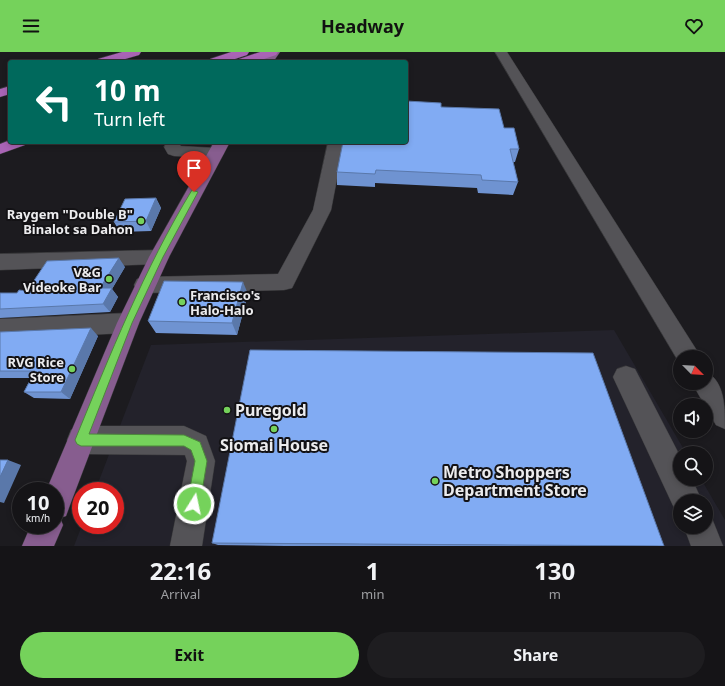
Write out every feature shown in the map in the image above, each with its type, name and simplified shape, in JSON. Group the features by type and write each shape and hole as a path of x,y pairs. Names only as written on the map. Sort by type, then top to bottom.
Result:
{"highway":[{"path":"109,60 135,52"},
{"path":"230,60 273,52"},
{"path":"0,149 14,144"}],"main road":[{"path":"64,482 128,323 145,285 219,148"},
{"path":"38,546 43,534"}],"street":[{"path":"501,52 685,350"},
{"path":"174,144 172,147 174,151 219,148"},
{"path":"145,285 284,282 322,210 336,144"},
{"path":"0,262 159,257"},
{"path":"0,329 128,323"},
{"path":"626,377 684,494"},
{"path":"709,390 725,416"},
{"path":"81,440 184,440 196,446 201,461 186,546"},
{"path":"703,534 707,546"}],"shaded area":[{"path":"614,330 673,431 673,438 677,438 682,446 673,446 673,486 705,486 710,494 673,494 673,534 713,534 713,500 725,520 725,546 74,546 79,534 124,534 124,482 98,482 151,345"}],"building":[{"path":"408,101 441,103 441,107 499,109 504,128 514,128 519,149 510,149 518,182 482,180 481,175 376,170 375,174 337,172 343,144 408,144"},
{"path":"156,198 146,221 114,222 125,199"},
{"path":"119,258 100,288 112,288 103,304 0,309 0,293 17,293 19,290 27,291 47,261"},
{"path":"164,281 243,282 232,323 148,321"},
{"path":"91,328 61,392 24,392 35,371 0,371 0,332"},
{"path":"250,350 593,353 664,546 212,543"},
{"path":"0,460 8,460 0,477"}],"place":[{"name":"Raygem \"Double B\" Binalot sa Dahon","path":"141,221"},
{"name":"V&G Videoke Bar","path":"109,279"},
{"name":"Francisco's Halo-Halo","path":"182,302"},
{"name":"RVG Rice Store","path":"72,369"},
{"name":"Puregold","path":"227,410"},
{"name":"Siomai House","path":"274,429"},
{"name":"Metro Shoppers Department Store","path":"435,481"}],"route":[{"path":"194,192 145,285 128,323 81,440 184,440 196,446 201,461 194,504"}]}
